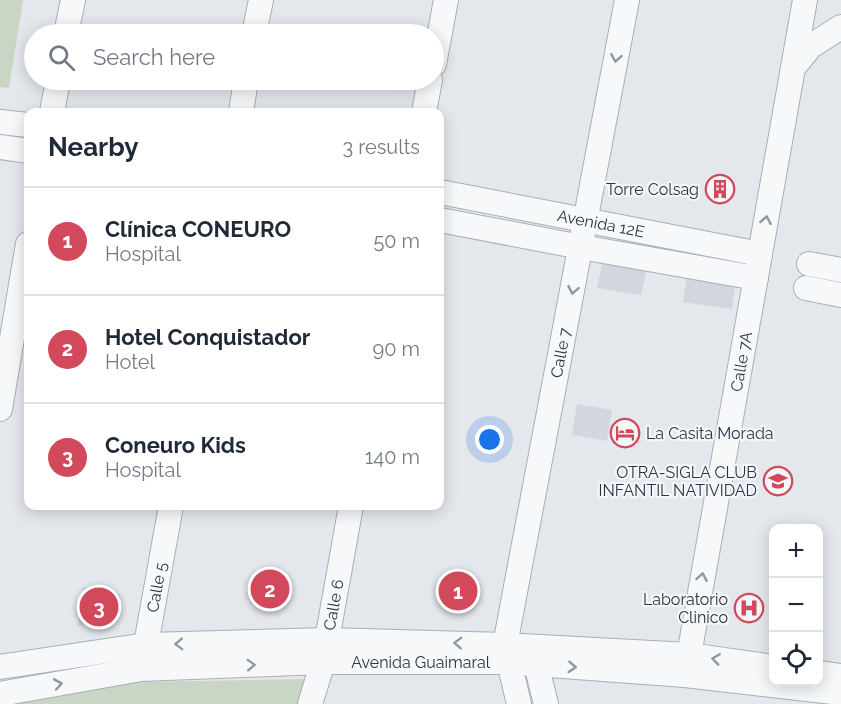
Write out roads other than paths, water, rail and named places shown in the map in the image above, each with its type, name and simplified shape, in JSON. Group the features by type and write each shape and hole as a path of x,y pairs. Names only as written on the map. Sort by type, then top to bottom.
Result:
{"street":[{"path":"68,24 73,0"},
{"path":"256,24 261,0"},
{"path":"442,24 446,0"},
{"name":"Calle 7","path":"519,704 507,653 627,0"},
{"name":"Calle 7A","path":"688,655 805,0"},
{"path":"793,68 811,46 841,27"},
{"path":"53,108 56,90"},
{"path":"242,108 244,90"},
{"path":"425,108 428,90"},
{"path":"0,122 24,125"},
{"path":"0,147 24,150"},
{"name":"Avenida 12E","path":"444,193 760,254"},
{"name":"Avenida 12E","path":"444,221 581,248 756,278"},
{"path":"809,264 841,270"},
{"path":"0,409 24,268"},
{"path":"806,288 841,295"},
{"name":"Calle 5","path":"141,669 170,510"},
{"name":"Calle 6","path":"310,704 325,651 350,510"},
{"name":"Avenida Guaimaral","path":"0,668 146,645 325,651 688,655 769,665"},
{"name":"Avenida Guaimaral","path":"0,694 141,669 325,651"},
{"name":"Avenida Guaimaral","path":"507,653 536,664 685,675 841,693"},
{"path":"536,664 546,704"},
{"path":"823,673 841,675"}],"place":[{"name":"Torre Colsag","path":"720,189"},
{"name":"La Casita Morada","path":"625,433"},
{"name":"OTRA-SIGLA CLUB INFANTIL NATIVIDAD","path":"778,481"},
{"name":"Hotel Conquistador","path":"270,589"},
{"name":"Clínica CONEURO","path":"458,591"},
{"name":"Coneuro Kids","path":"99,607"},
{"name":"Laboratorio Clinico","path":"749,608"}]}
